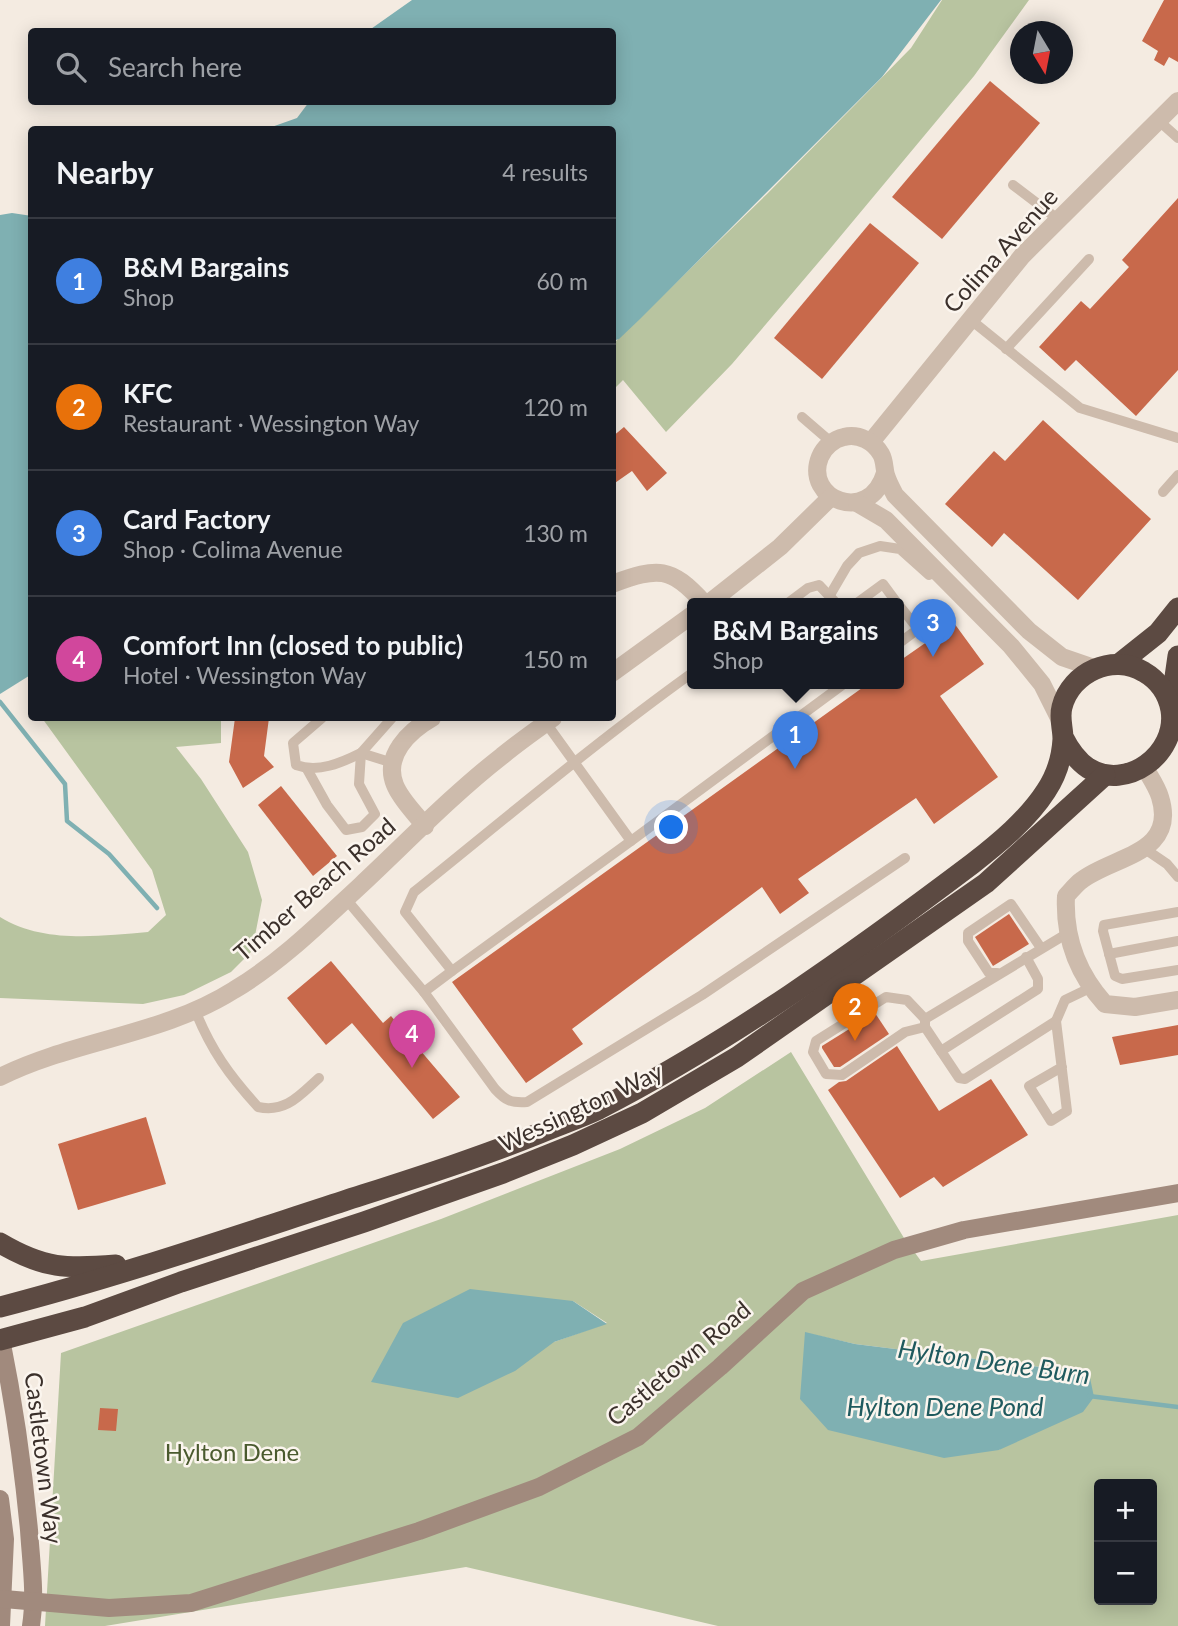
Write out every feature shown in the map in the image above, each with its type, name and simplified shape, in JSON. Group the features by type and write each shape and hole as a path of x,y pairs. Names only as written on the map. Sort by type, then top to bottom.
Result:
{"highway":[{"path":"1119,664 1158,634 1178,608"},
{"path":"1062,729 1071,753 1089,768 1105,775 1125,775 1145,768 1174,737 1171,706 1178,656"},
{"path":"1094,668 1119,664 1147,673 1163,689 1171,706"},
{"name":"Wessington Way","path":"0,1307 157,1261 506,1147 596,1110 699,1054 831,966 982,857 1030,812 1049,788 1059,764 1062,704 1073,684 1094,668"},
{"name":"Wessington Way","path":"0,1338 85,1317 181,1282 364,1222 503,1173 642,1113 737,1057 986,883 1105,775"},
{"path":"0,1243 22,1256 52,1266 72,1268 157,1261"}],"street":[{"name":"Colima Avenue","path":"871,442 1022,256 1178,101"},
{"path":"1062,729 1042,684 1011,646 959,592 887,520 857,503 839,501 822,486 817,465 821,454 831,442 845,436 861,437 871,442 882,455 885,473 895,495 1029,631 1062,657 1094,668"},
{"path":"857,503 875,493 882,484 885,473"},
{"path":"713,598 780,547 831,496"},
{"path":"616,583 663,572 675,575 701,598"},
{"path":"616,670 687,619"},
{"path":"425,826 394,783 393,763 406,736 428,721"},
{"name":"Timber Beach Road","path":"0,1077 23,1065 65,1050 108,1039 195,1010 233,991 298,943 500,757 549,721"},
{"path":"1145,768 1161,797 1165,817 1158,839 1145,849 1083,879 1066,896 1065,916 1078,968 1090,988 1105,1004 1135,1007 1178,1000"},
{"name":"Castletown Road","path":"4,1599 109,1608 191,1603 419,1531 539,1487 638,1437 803,1291 894,1250 964,1230 1178,1193"},
{"name":"Castletown Way","path":"0,1338 13,1398 24,1471 34,1602 31,1626"},
{"name":"Castletown Way","path":"0,1499 5,1539 1,1626"}],"lane":[{"path":"1159,121 1178,138"},
{"path":"1013,185 1059,220"},
{"path":"1006,349 1089,259"},
{"path":"971,320 1080,408 1178,438"},
{"path":"802,417 831,442"},
{"path":"1163,492 1178,475"},
{"path":"833,598 847,566 859,553 880,546 900,549 930,576 959,592"},
{"path":"865,598 883,584 894,598"},
{"path":"795,598 808,588 819,585 832,598"},
{"path":"904,611 918,629 904,640"},
{"path":"452,971 405,912 414,892 612,731 687,677"},
{"path":"424,992 837,689"},
{"path":"319,721 293,743 296,765 307,769 344,761 361,753 389,721"},
{"path":"551,721 631,841"},
{"path":"307,769 327,805 346,830 362,827 375,814 359,784 361,753"},
{"path":"361,753 393,763"},
{"path":"1145,849 1167,864 1178,877"},
{"path":"346,899 424,992 505,1099 512,1103 527,1102 702,995 905,858"},
{"path":"998,974 989,973 968,942 968,933 1011,904 1041,948"},
{"path":"1178,912 1104,925 1103,931 1115,976 1122,979 1178,970"},
{"path":"1056,1021 965,1079 959,1077 925,1023 907,1000 886,997 816,1041 813,1052 826,1074 842,1075 905,1032 925,1023 998,974 1068,933"},
{"path":"1109,954 1178,941"},
{"path":"941,1051 1038,989 1038,979 1026,957"},
{"path":"1062,1067 1029,1086 1051,1121 1067,1111 1062,1067 1056,1021 1065,1000 1090,988"},
{"path":"195,1010 208,1043 258,1107 279,1109 292,1103 319,1078"}],"green space":[{"path":"942,0 1029,0 1014,21 1010,21 1010,26 974,76 829,250 732,364 666,432 623,380 616,387 616,341 911,48"},
{"path":"44,721 221,721 221,743 176,747 201,779 248,852 262,900 252,951 231,972 184,995 143,1004 0,998 0,917 17,926 53,935 91,936 148,932 166,915 152,870"},
{"name":"Hylton Dene","path":"791,1052 904,1238 921,1261 1178,1215 1178,1626 718,1626 466,1567 105,1626 45,1626 61,1353 441,1219 620,1149 705,1108","holes":["573,1301 607,1323 554,1342","806,1333 855,1344 1089,1373 999,1450"]}],"water":[{"path":"412,0 941,0 882,77 616,340 616,126 274,126 297,118 307,105 616,105 616,28 372,28"},
{"path":"12,213 28,215 28,676 0,694 0,215"},
{"path":"470,1289 573,1301 607,1324 554,1342 515,1371 458,1398 371,1382 403,1323"},
{"name":"Hylton Dene Pond","path":"805,1332 855,1344 1089,1373 1094,1397 1083,1412 999,1450 944,1458 828,1430 800,1399"}],"building":[{"path":"1164,0 1178,0 1178,62 1169,57 1164,66 1154,60 1158,51 1142,41"},
{"path":"990,81 1040,123 942,239 892,197"},
{"path":"1178,198 1178,370 1136,416 1076,360 1065,371 1039,347 1081,301 1090,309 1129,267 1122,260"},
{"path":"870,223 919,263 822,379 774,338"},
{"path":"1043,420 1151,519 1078,600 1004,533 992,547 945,504 994,451 1005,461"},
{"path":"624,427 667,473 647,491 632,471 616,482 616,434"},
{"path":"954,623 984,664 940,696 998,777 934,824 916,798 798,879 809,893 780,914 762,887 572,1029 583,1044 526,1083 452,982 861,689 904,689 904,658"},
{"path":"235,721 269,721 264,756 274,767 243,788 229,762"},
{"path":"281,786 337,856 313,876 258,805"},
{"path":"1009,914 1029,944 993,966 975,937"},
{"path":"331,961 383,1023 391,1016 460,1097 433,1119 352,1023 326,1045 287,998"},
{"path":"875,1013 889,1034 840,1067 834,1067 822,1046"},
{"path":"1178,1025 1178,1055 1120,1065 1112,1037"},
{"path":"897,1046 939,1111 991,1079 1028,1135 943,1187 934,1177 900,1198 828,1090"},
{"path":"146,1117 166,1184 78,1210 58,1144"},
{"path":"100,1408 118,1409 116,1431 98,1430"}],"waterway":[{"path":"0,702 65,784 67,821 109,854 157,908"},
{"name":"Hylton Dene Burn","path":"1089,1396 1178,1407"}],"place":[{"name":"Card Factory","path":"933,657"},
{"name":"B&M Bargains","path":"795,769"},
{"name":"KFC","path":"855,1041"},
{"name":"Comfort Inn (closed to public)","path":"412,1068"}]}
